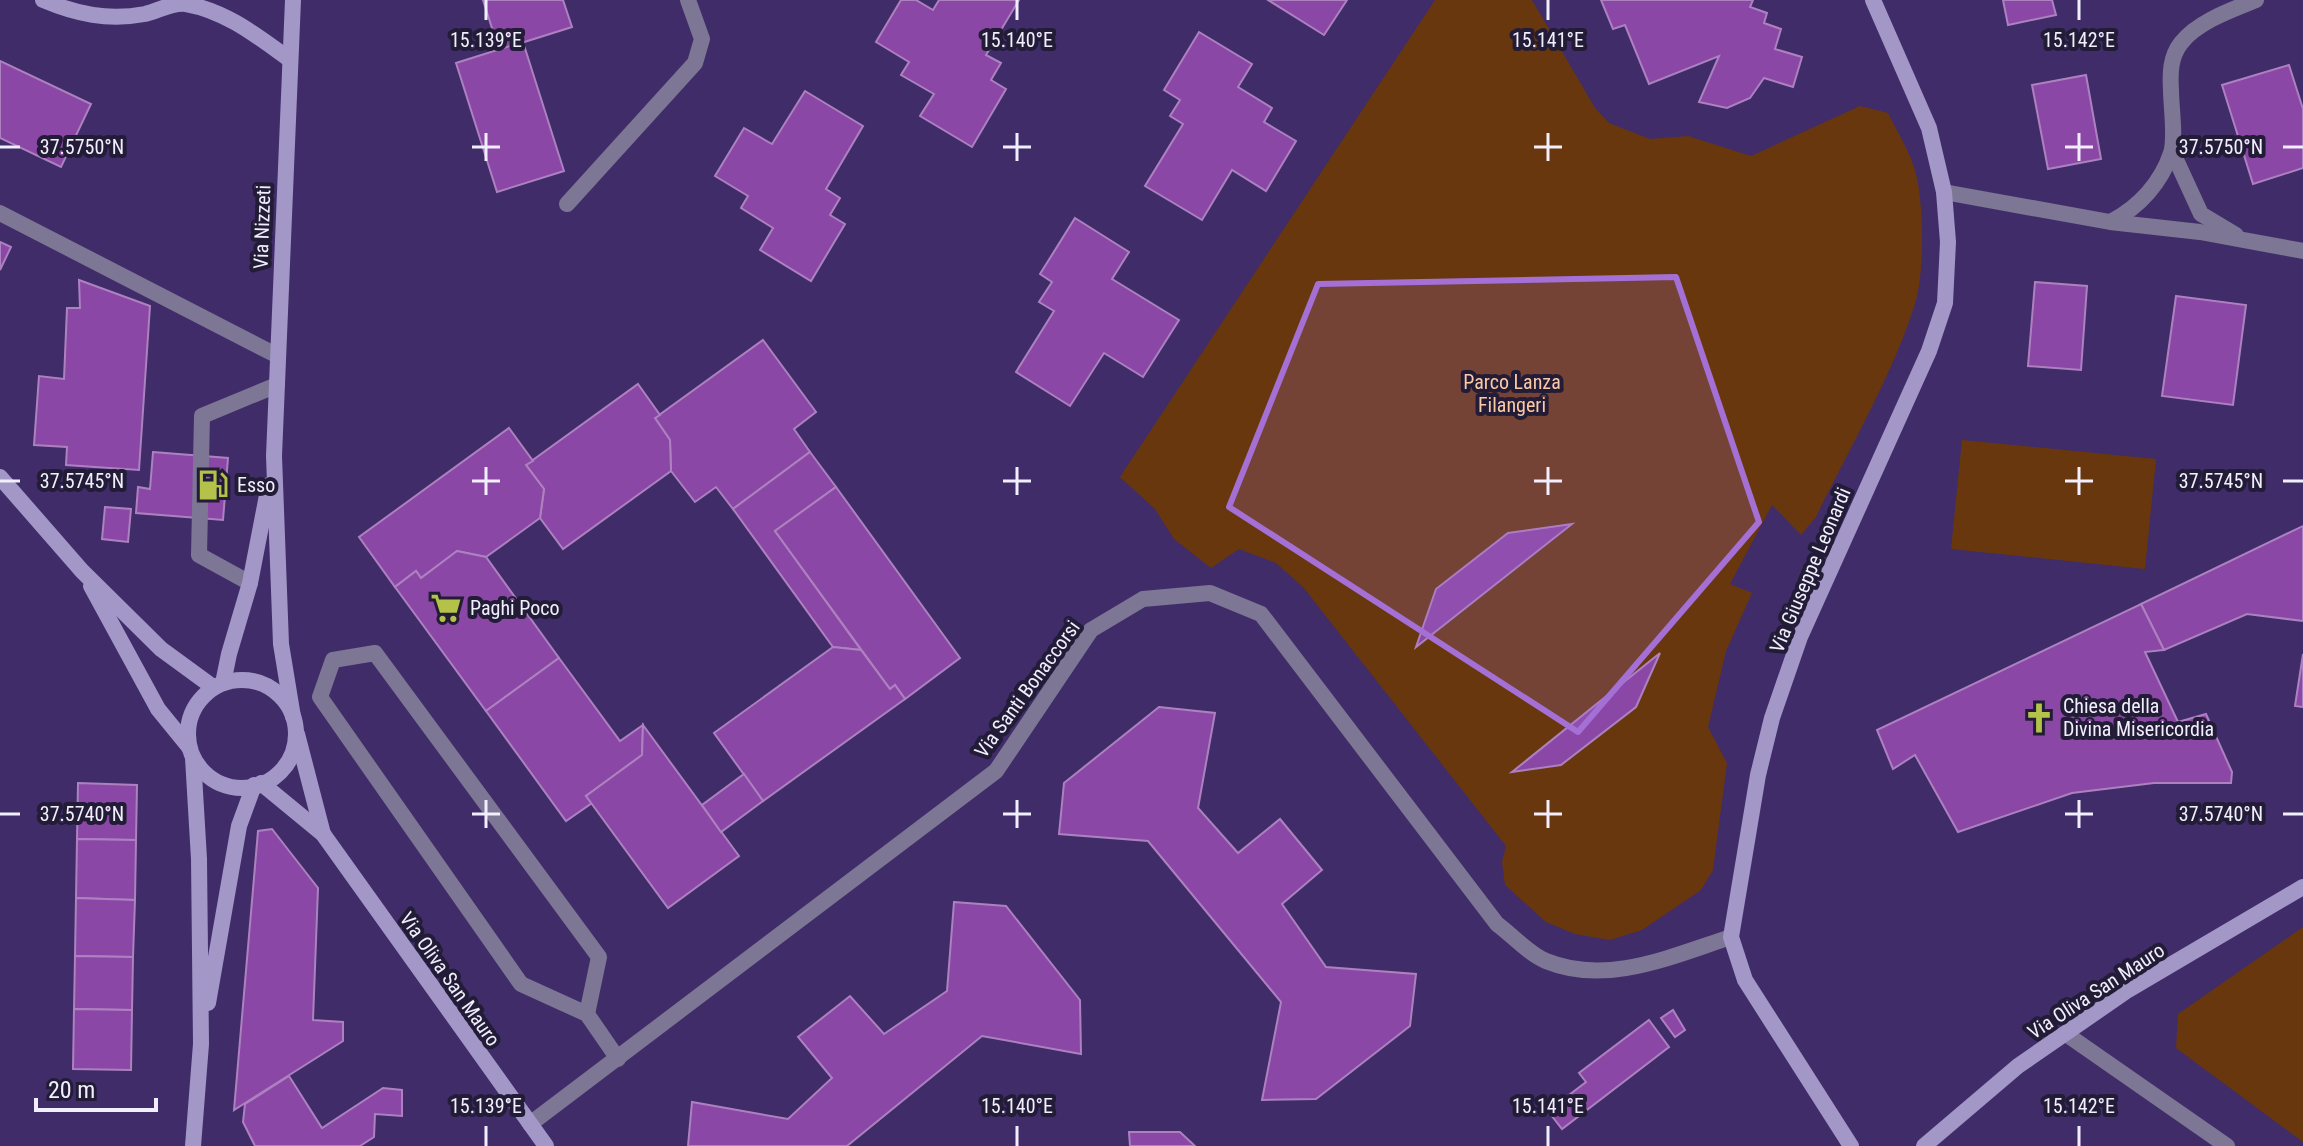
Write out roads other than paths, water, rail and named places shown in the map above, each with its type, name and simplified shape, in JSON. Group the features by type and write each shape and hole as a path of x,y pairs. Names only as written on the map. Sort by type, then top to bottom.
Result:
{"street":[{"path":"43,0 74,13 103,17 144,14 186,2 244,27 289,59"},
{"name":"Via Nizzeti","path":"274,456 293,0"},
{"path":"567,204 695,63 702,39 688,0"},
{"name":"Via Giuseppe Leonardi","path":"1851,1146 1745,980 1731,937 1758,775 1772,718 1800,637 1929,351 1945,303 1948,242 1944,192 1929,128 1873,0"},
{"path":"2249,242 2201,214 2172,151 2170,73 2173,55 2181,41 2197,28 2256,0"},
{"path":"2110,222 2133,210 2151,190 2172,151"},
{"path":"1944,192 2110,222 2200,232 2303,251"},
{"path":"0,213 278,356"},
{"path":"250,583 199,555 202,416 277,385"},
{"path":"218,685 250,583 274,456"},
{"path":"274,456 281,644 294,724 323,834"},
{"path":"0,477 82,571 161,649 218,685"},
{"path":"82,571 158,709 192,753 202,771 215,781 230,786 258,784 276,775 294,747 294,724 284,701 254,681 235,680 218,685 203,696 192,711 188,729 192,753 199,859 201,1044 193,1146"},
{"name":"Via Santi Bonaccorsi","path":"530,1124 996,771 1091,630 1143,599 1210,593 1261,614 1497,924 1545,960 1596,972 1632,967 1731,937"},
{"path":"587,1014 599,957 375,653 333,660 320,697 521,984 587,1014 618,1059"},
{"path":"258,784 323,834"},
{"path":"201,1044 239,826 258,784"},
{"name":"Via Oliva San Mauro","path":"323,834 546,1146"},
{"name":"Via Oliva San Mauro","path":"1924,1146 2018,1066 2128,990 2303,887"},
{"path":"2066,1034 2227,1146"}],"place":[{"name":"Esso","path":"213,485"},
{"name":"Paghi Poco","path":"446,608"},
{"name":"Chiesa della Divina Misericordia","path":"2039,718"}],"park label":[{"name":"Parco Lanza Filangeri","path":"1512,394"}]}
